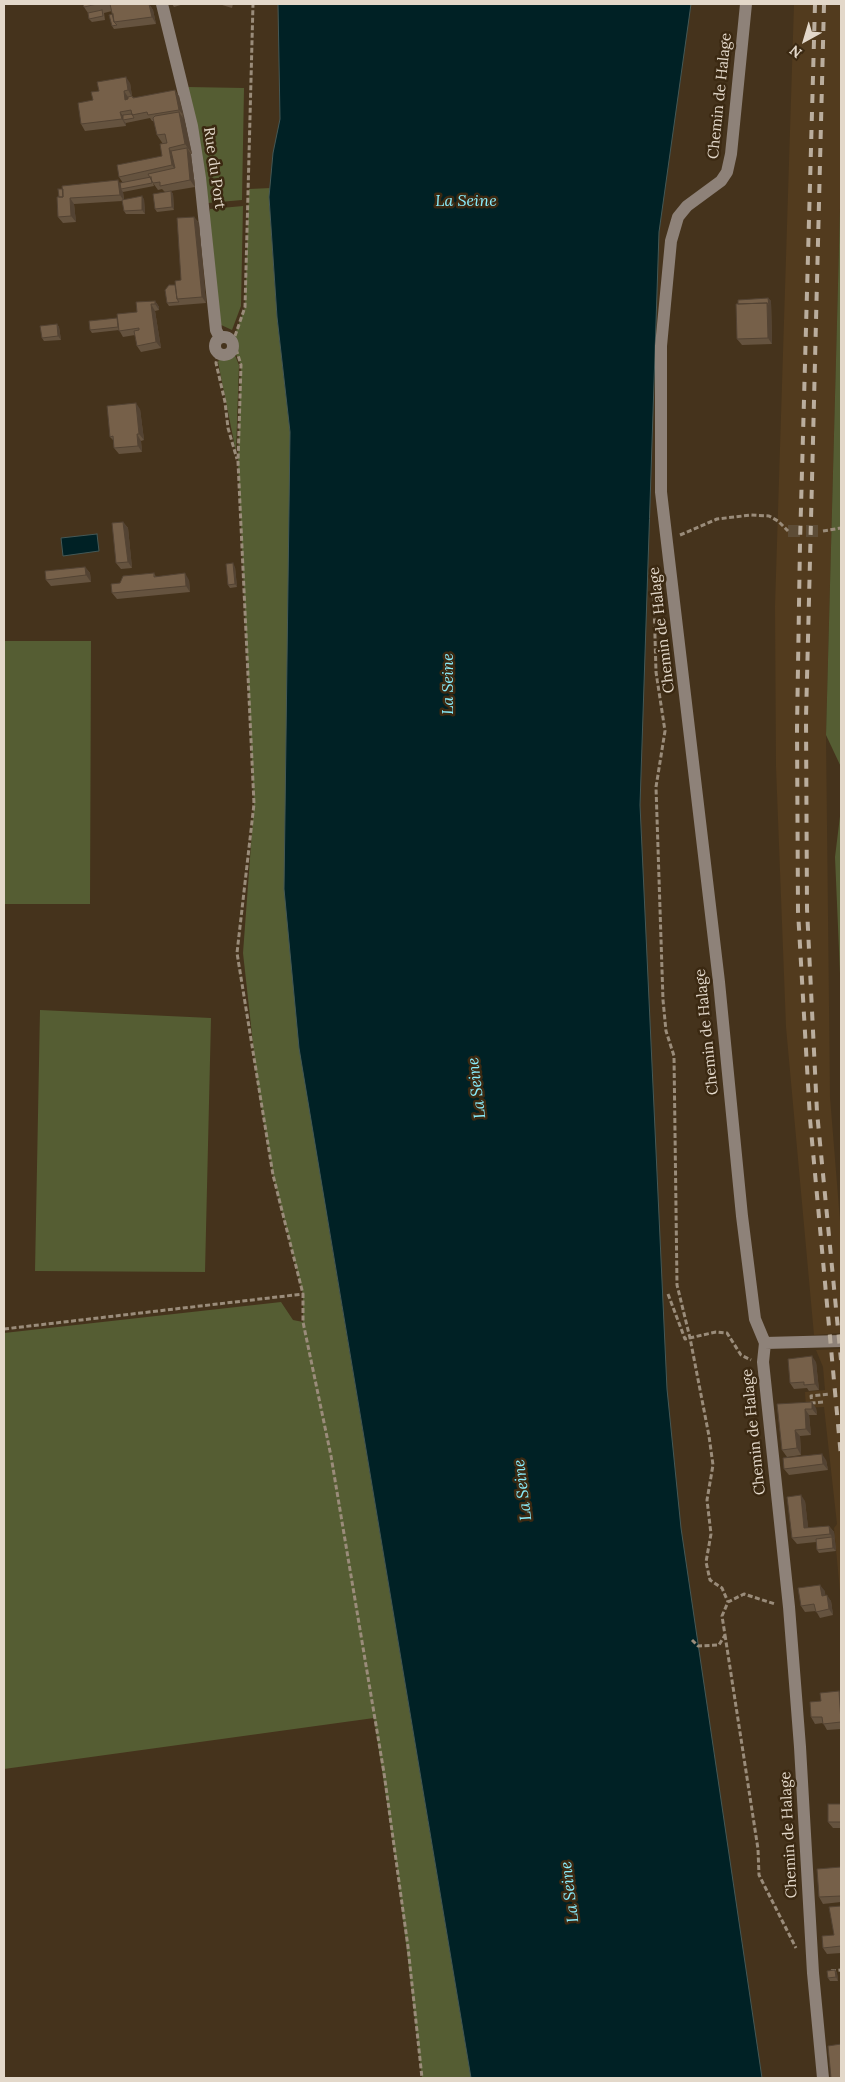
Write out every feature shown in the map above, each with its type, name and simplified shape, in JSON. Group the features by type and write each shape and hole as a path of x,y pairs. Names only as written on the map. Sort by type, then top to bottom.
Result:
{"street":[{"name":"Rue du Port","path":"162,4 192,126 201,186 216,330 220,338"},
{"name":"Chemin de Halage","path":"746,4 732,154 727,172 721,181 687,206 678,217 672,241 661,356 661,492 719,982 742,1223 755,1319 765,1343 764,1362 789,1607 800,1747 813,1973 823,2078"},
{"path":"226,337 230,339 233,346 231,352 227,355 218,354 215,344 220,338 226,337"},
{"path":"765,1343 841,1341"}],"path":[{"path":"253,4 245,307 235,334 233,346 241,365 238,462 254,804 237,953 273,1175 303,1294 303,1322 331,1456 384,1773 408,1947 422,2078"},
{"path":"218,354 216,363 226,402 228,428 238,462"},
{"path":"668,540 718,519 751,515 769,516 778,521 788,531"},
{"path":"823,531 841,528"},
{"path":"653,556 656,672 665,731 656,788 663,1000 666,1031 674,1056 677,1285 690,1338 713,1465 707,1500 711,1534 706,1562 710,1580 722,1588 728,1602"},
{"path":"4,1329 303,1294"},
{"path":"668,1294 681,1334 685,1339 716,1332 727,1333 745,1359 764,1362"},
{"path":"823,1402 812,1403 811,1396 830,1394"},
{"path":"789,1607 744,1594 728,1602 722,1616 758,1849 759,1875 800,1955"},
{"path":"692,1640 698,1646 719,1646 725,1635"},
{"path":"829,1971 841,1970"}],"shaded area":[{"path":"794,4 841,4 841,171 826,735 830,1097 841,1233 841,1333 814,1335 786,1027 776,767 775,606"},
{"path":"841,1349 841,1602 834,1528 837,1524 824,1407 806,1408 805,1392 825,1390 823,1367 816,1350"}],"green space":[{"path":"188,87 244,88 242,200 208,203"},
{"path":"841,171 841,767 826,735"},
{"path":"271,188 269,197 277,317 290,432 328,1223 471,2078 422,2078 397,1868 374,1718 4,1769 4,1333 281,1302 293,1320 303,1322 303,1294 273,1175 257,1080 243,953 254,804 238,462 241,365 233,348 235,334 245,307 249,189"},
{"path":"243,206 241,306 232,330 219,324 208,220 210,209"},
{"path":"234,353 239,365 236,452 218,362 220,357 229,357"},
{"path":"4,641 91,641 90,904 4,904"},
{"path":"841,808 841,997 835,857"},
{"path":"40,1010 211,1018 205,1272 35,1271"}],"water":[{"name":"La Seine","path":"278,4 691,4 659,232 640,805 667,1389 681,1528 762,2078 471,2078 299,1048 284,889 290,432 277,317 269,197 273,153 280,119"},
{"path":"97,534 99,551 63,556 61,538"}],"building":[{"path":"83,4 97,4 84,7"},
{"path":"110,4 149,4 152,17 114,22"},
{"path":"102,10 103,16 89,19 88,13"},
{"path":"113,14 114,22 117,25 112,26 109,15"},
{"path":"126,77 128,90 124,91 125,100 132,96 133,98 175,90 179,110 148,115 147,112 132,115 131,110 120,112 122,119 81,124 78,103 93,100 91,92 99,91 97,82"},
{"path":"179,112 185,144 169,148 172,165 119,177 117,165 162,156 160,144 167,143 165,134 157,135 153,118"},
{"path":"132,114 134,118 123,120 123,115"},
{"path":"187,148 190,180 160,186 160,182 153,183 148,174 175,168 171,151"},
{"path":"151,177 152,183 121,189 120,183"},
{"path":"118,180 120,195 70,198 71,216 58,217 57,197 63,197 62,186"},
{"path":"58,189 63,189 63,197 59,197"},
{"path":"171,191 172,207 155,209 153,194"},
{"path":"142,196 142,210 124,211 122,200"},
{"path":"194,217 202,297 177,299 175,281 181,280 177,218"},
{"path":"169,285 175,285 179,302 167,303 165,290"},
{"path":"768,298 769,306 767,303 738,304 738,300"},
{"path":"155,301 155,304 151,304 156,342 137,346 134,331 139,330 139,328 119,331 117,314 137,312 136,302"},
{"path":"767,303 768,338 737,339 736,304"},
{"path":"117,318 118,327 90,330 89,321"},
{"path":"57,324 58,336 42,338 40,326"},
{"path":"136,403 139,434 137,434 138,446 114,448 113,436 110,437 107,406"},
{"path":"123,522 128,562 116,563 112,523"},
{"path":"233,563 235,584 228,585 226,564"},
{"path":"85,567 86,575 46,580 45,571"},
{"path":"154,573 154,577 185,573 186,586 112,593 111,584 120,583 123,576"},
{"path":"812,1356 815,1384 804,1385 804,1382 790,1383 788,1359"},
{"path":"812,1402 812,1409 805,1409 806,1429 795,1430 797,1448 782,1450 777,1404"},
{"path":"822,1454 823,1464 784,1469 783,1458"},
{"path":"801,1495 804,1528 829,1526 830,1534 792,1538 787,1497"},
{"path":"832,1537 833,1548 817,1550 816,1539"},
{"path":"820,1585 822,1596 827,1595 829,1609 816,1612 814,1604 801,1606 798,1588"},
{"path":"839,1691 841,1722 823,1724 822,1717 811,1717 810,1702 821,1701 820,1693"},
{"path":"828,1804 841,1804 841,1822 828,1822"},
{"path":"841,1867 841,1896 819,1897 817,1869"},
{"path":"841,1906 841,1946 823,1948 822,1936 834,1935 829,1907"},
{"path":"835,1970 836,1977 828,1978 827,1971"},
{"path":"841,2044 841,2078 831,2078 828,2046"}],"tunnel":[{"path":"788,531 823,531"}],"railway":[{"path":"815,4 800,543 797,729 798,911 810,1119 841,1457"},
{"path":"824,4 806,718 807,909 817,1112 841,1360"}]}
